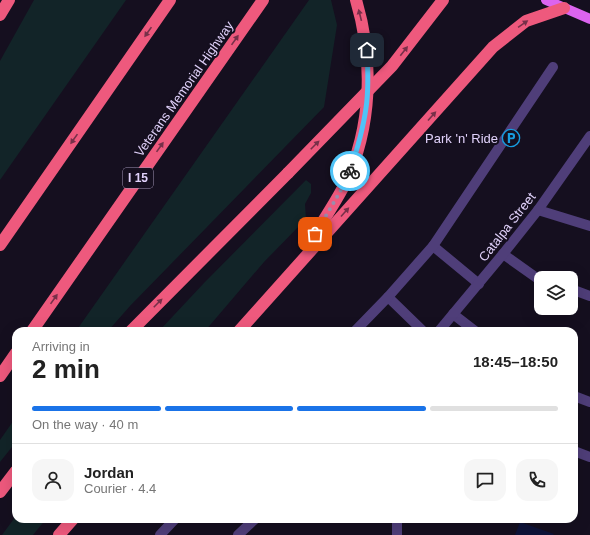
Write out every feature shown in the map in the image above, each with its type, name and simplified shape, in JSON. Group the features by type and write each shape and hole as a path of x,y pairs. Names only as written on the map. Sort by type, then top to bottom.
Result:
{"highway":[{"path":"0,15 9,0"},
{"path":"0,244 170,0"},
{"name":"Veterans Memorial Highway","path":"35,327 263,0"},
{"path":"291,273 342,189 350,172 358,147 366,108 368,80 367,50 356,0"},
{"path":"135,327 392,66 443,0"},
{"path":"243,327 493,47 526,21 564,8"},
{"path":"0,376 12,359"},
{"path":"0,492 12,476"},
{"path":"59,535 70,523"}],"main road":[{"path":"546,0 590,19"}],"street":[{"path":"359,327 388,297 433,246 554,67"},
{"name":"Catalpa Street","path":"442,327 538,210 590,136"},
{"path":"538,210 590,226"},
{"path":"433,246 479,284"},
{"path":"503,254 534,276"},
{"path":"578,292 590,296"},
{"path":"388,297 419,327"},
{"path":"453,314 470,327"},
{"path":"578,398 590,402"},
{"path":"578,452 590,457"},
{"path":"160,535 171,523"},
{"path":"238,535 251,523"},
{"path":"395,523 397,535"}],"shaded area":[{"path":"34,0 126,0 0,180 0,61"},
{"path":"309,0 331,0 337,25 324,107 130,306 112,327 79,327"},
{"path":"306,180 311,184 311,193 305,204 306,219 264,262 208,327 163,327"},
{"path":"12,423 12,447 0,462 0,440"},
{"path":"12,521 12,523 43,523 33,535 2,535"},
{"path":"520,523 554,534 553,535 515,535"}],"way so far":[{"path":"315,234 345,183 350,171"}],"place":[{"name":"Park 'n' Ride","path":"511,138"}],"route":[{"path":"350,171 362,132 366,108 368,80 367,50"}]}
